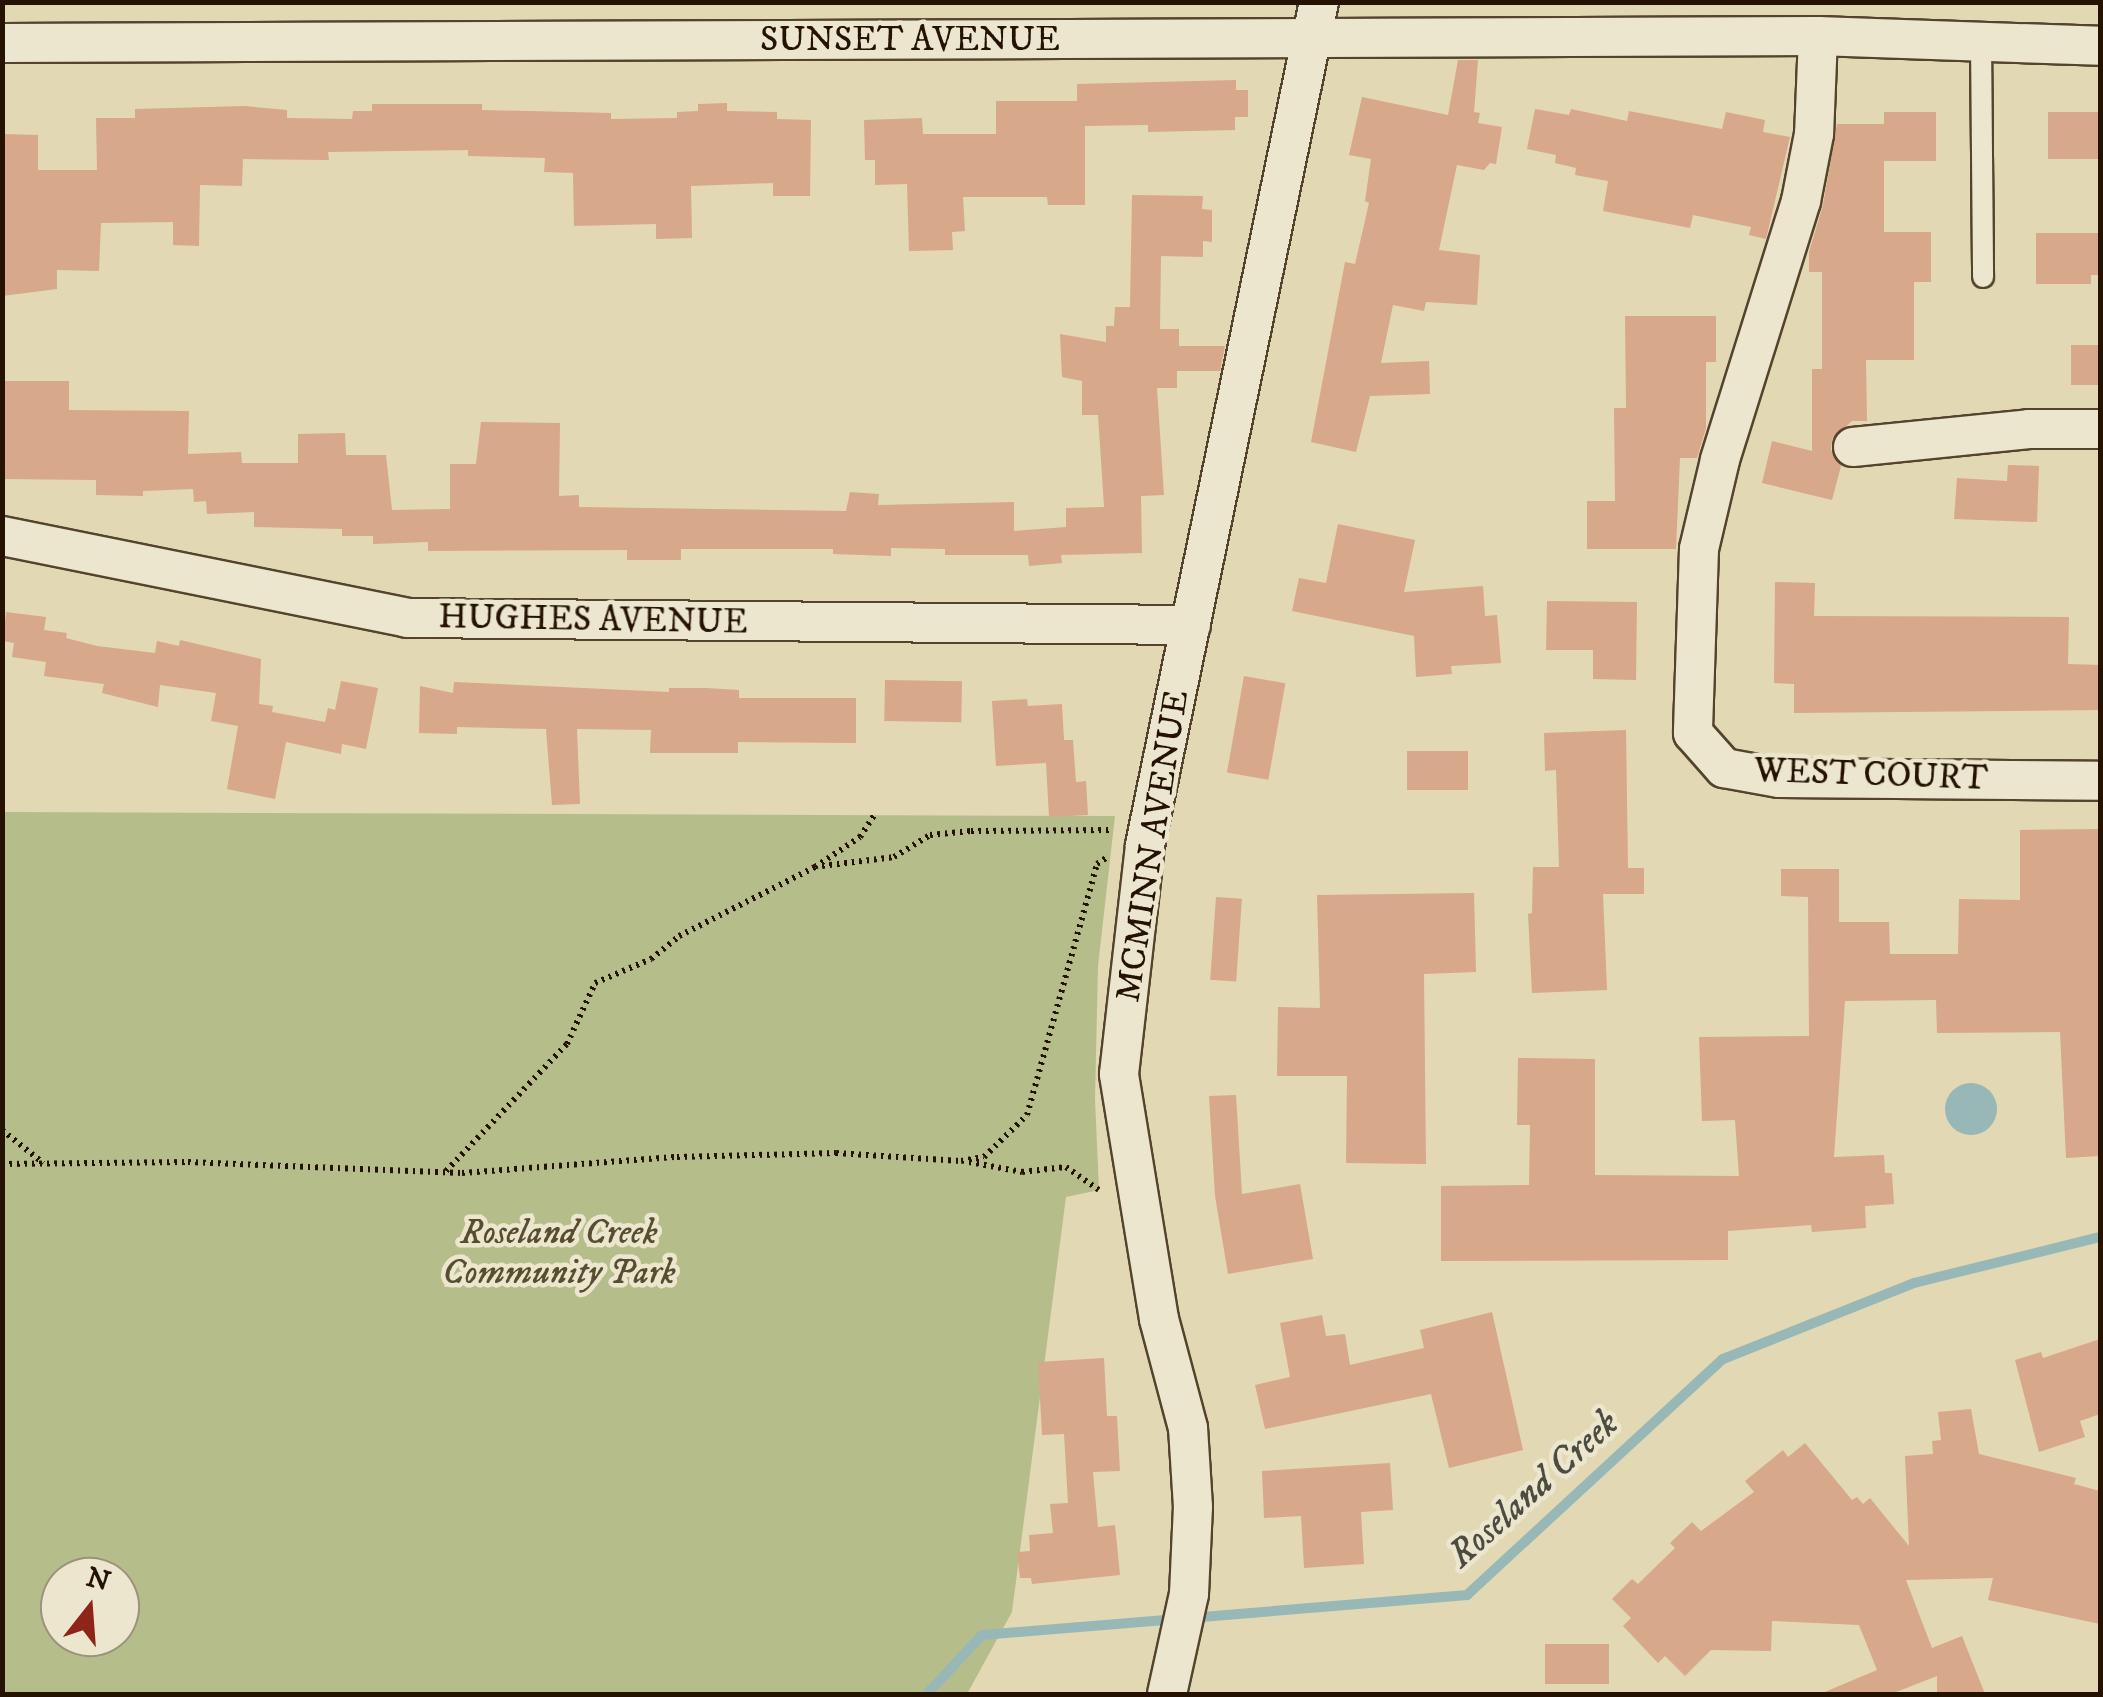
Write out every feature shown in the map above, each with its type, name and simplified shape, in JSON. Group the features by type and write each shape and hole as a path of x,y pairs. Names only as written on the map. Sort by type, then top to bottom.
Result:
{"street":[{"name":"SUNSET AVENUE","path":"2,44 1316,20 2100,46"},
{"name":"MCMINN AVENUE","path":"1168,1687 1189,1594 1192,1506 1188,1428 1159,1318 1118,1074 1129,838 1191,625 1316,20"},
{"name":"WEST COURT","path":"1818,36 1814,134 1801,200 1720,460 1698,549 1693,733 1724,768 1778,778 2100,781"},
{"path":"1852,446 2030,428 2100,429"},
{"name":"HUGHES AVENUE","path":"2,536 407,618 1191,625"}],"lane":[{"path":"1981,40 1983,277"}],"path":[{"path":"445,1172 567,1044 595,983 651,958 679,936 816,867 860,837 875,814"},
{"path":"816,867 894,857 930,835 970,830 1129,838"},
{"path":"961,1161 984,1157 1027,1115 1097,864 1129,838"},
{"path":"2,1130 43,1164"},
{"path":"2,1164 188,1162 445,1172 697,1156 836,1153 961,1161 1022,1172 1066,1167 1098,1190"}],"green space":[{"name":"Roseland Creek Community Park","path":"3,812 1115,816 1098,966 1095,1099 1099,1190 1066,1197 1012,1612 967,1694 3,1694"}],"water":[{"path":"1971,1083 1989,1091 1997,1109 1989,1127 1971,1135 1953,1127 1945,1109 1953,1091"}],"building":[{"path":"1458,60 1478,60 1474,112 1480,113 1478,123 1502,127 1496,164 1490,163 1484,170 1457,165 1439,250 1480,255 1477,305 1426,302 1424,311 1393,305 1381,363 1429,361 1430,394 1370,396 1356,452 1311,442 1345,262 1355,264 1369,203 1365,201 1371,159 1349,155 1362,97 1448,115"},
{"path":"1236,80 1236,90 1248,90 1248,117 1235,117 1235,130 1148,132 1148,125 1085,126 1085,205 1048,205 1047,197 963,197 965,231 952,232 953,250 909,251 907,184 875,185 875,160 865,160 864,120 922,118 923,134 996,134 996,101 1077,101 1077,84"},
{"path":"727,103 727,111 777,112 777,119 811,120 810,196 773,196 773,183 691,186 692,238 656,239 656,224 574,226 573,173 544,172 545,158 468,156 468,150 328,152 329,160 243,159 242,186 200,185 199,246 173,245 173,222 101,223 99,271 57,270 57,289 2,296 2,134 38,135 38,170 97,170 96,118 135,118 135,109 244,106 287,110 287,118 352,119 353,111 372,111 372,104 482,104 482,110 611,113 611,119 677,118 677,112 698,111 698,104"},
{"path":"1535,109 1569,115 1571,109 1627,121 1629,111 1722,129 1726,112 1765,120 1763,132 1790,137 1766,239 1749,235 1751,227 1693,215 1690,228 1603,211 1608,181 1575,175 1576,168 1555,163 1556,155 1527,149"},
{"path":"1884,112 1936,112 1936,161 1884,161 1884,232 1931,232 1931,282 1914,282 1914,360 1866,360 1867,421 1852,421 1832,439 1831,450 1841,466 1832,500 1762,483 1772,441 1812,451 1812,369 1822,369 1822,272 1809,272 1809,252 1823,205 1837,124 1884,124"},
{"path":"2048,112 2100,112 2100,159 2048,159"},
{"path":"1132,195 1203,196 1202,209 1212,210 1212,242 1203,241 1203,257 1161,256 1160,329 1179,329 1179,346 1225,346 1220,371 1177,371 1177,388 1157,388 1164,495 1141,496 1142,553 1061,555 1062,563 1029,566 1028,555 945,555 945,549 891,548 891,556 833,554 833,549 681,549 681,560 627,560 627,550 428,551 428,542 373,544 373,536 342,536 342,529 254,527 254,512 207,514 206,501 194,502 193,489 143,491 143,496 96,495 96,480 2,479 2,381 69,381 69,410 189,411 188,454 241,452 242,463 298,463 298,434 345,433 346,455 386,455 392,510 450,509 450,464 476,464 481,422 560,423 559,496 579,495 579,507 846,511 850,492 879,494 878,505 1014,502 1014,531 1066,527 1066,508 1104,507 1098,415 1082,415 1082,381 1062,377 1060,334 1106,342 1106,326 1114,326 1115,307 1130,307"},
{"path":"2036,233 2100,233 2100,275 2091,275 2091,284 2036,284"},
{"path":"1625,316 1716,316 1716,362 1706,362 1706,428 1697,458 1680,458 1676,549 1587,549 1587,501 1615,501 1614,408 1626,408"},
{"path":"2071,345 2100,345 2100,385 2071,385"},
{"path":"2008,465 2039,466 2037,522 1954,519 1957,478 2007,481"},
{"path":"1338,524 1415,540 1404,592 1483,586 1485,616 1497,615 1501,663 1451,666 1452,674 1416,677 1414,636 1292,611 1299,578 1326,583"},
{"path":"1775,582 1815,583 1814,616 2069,617 2068,664 2100,665 2100,710 1794,713 1794,684 1774,683"},
{"path":"1547,601 1637,602 1636,680 1593,679 1593,650 1546,650"},
{"path":"6,612 46,617 44,630 67,633 66,638 97,646 155,653 157,641 179,646 180,640 261,659 259,704 273,706 272,712 325,722 328,708 335,710 341,681 378,688 366,749 342,744 341,754 286,742 275,799 227,789 238,726 211,721 216,693 160,685 158,707 102,693 104,684 44,676 46,662 12,657 14,643 3,641"},
{"path":"1244,676 1285,683 1268,780 1227,773"},
{"path":"885,680 962,681 961,722 884,721"},
{"path":"454,682 669,692 669,688 706,688 739,690 739,698 856,698 856,743 738,742 738,753 650,753 651,730 577,729 580,804 552,805 546,729 457,727 457,734 419,733 420,686 453,693"},
{"path":"1027,699 1028,706 1062,704 1064,740 1073,740 1076,782 1086,781 1088,815 1049,817 1046,763 996,766 992,701"},
{"path":"1626,730 1628,868 1644,868 1644,894 1603,894 1607,990 1532,993 1528,914 1532,913 1533,867 1559,867 1556,770 1545,771 1544,733"},
{"path":"1407,751 1468,751 1468,790 1407,790"},
{"path":"2100,829 2100,1156 2066,1158 2060,1032 1937,1033 1936,1000 1845,1001 1834,1157 1884,1155 1885,1173 1892,1173 1894,1204 1865,1206 1866,1228 1812,1232 1811,1225 1728,1231 1728,1260 1441,1261 1441,1186 1529,1185 1530,1125 1517,1125 1518,1058 1595,1059 1595,1175 1739,1176 1735,1120 1702,1121 1699,1037 1809,1036 1808,897 1781,896 1781,869 1839,869 1839,922 1889,922 1890,954 1958,954 1959,899 2020,900 2020,830"},
{"path":"1474,893 1476,972 1424,974 1426,1164 1346,1163 1347,1076 1277,1076 1278,1007 1320,1008 1317,895"},
{"path":"1216,897 1242,899 1236,982 1210,980"},
{"path":"1236,1095 1242,1194 1300,1184 1313,1259 1228,1274 1215,1196 1209,1096"},
{"path":"1492,1312 1523,1450 1449,1468 1431,1394 1265,1429 1255,1385 1290,1377 1280,1323 1322,1315 1326,1336 1345,1334 1350,1365 1424,1348 1420,1330"},
{"path":"2100,1339 2100,1414 2080,1421 2085,1437 2039,1452 2015,1360 2041,1352 2043,1358"},
{"path":"1104,1358 1107,1416 1117,1416 1120,1471 1093,1472 1098,1527 1115,1525 1120,1575 1032,1584 1031,1578 1020,1578 1017,1552 1030,1551 1029,1535 1053,1533 1050,1504 1068,1503 1064,1434 1042,1435 1038,1362"},
{"path":"1971,1409 1979,1454 2076,1478 2074,1484 2100,1491 2100,1624 1988,1600 1993,1578 1906,1580 1932,1648 1962,1636 1985,1694 1937,1694 1937,1676 1891,1694 1820,1694 1877,1670 1859,1625 1772,1621 1771,1651 1711,1650 1685,1676 1665,1656 1658,1663 1623,1626 1631,1618 1612,1599 1632,1579 1638,1584 1675,1548 1670,1543 1692,1522 1701,1531 1754,1492 1745,1481 1783,1450 1788,1457 1805,1443 1852,1500 1857,1497 1863,1504 1870,1498 1909,1546 1905,1456 1933,1454 1932,1441 1941,1440 1938,1412"},
{"path":"1390,1463 1393,1510 1361,1512 1364,1564 1304,1568 1301,1516 1264,1518 1262,1471"},
{"path":"1545,1644 1609,1644 1609,1684 1545,1684"}],"waterway":[{"name":"Roseland Creek","path":"927,1694 982,1635 1467,1595 1723,1359 1914,1283 2100,1237"}]}
